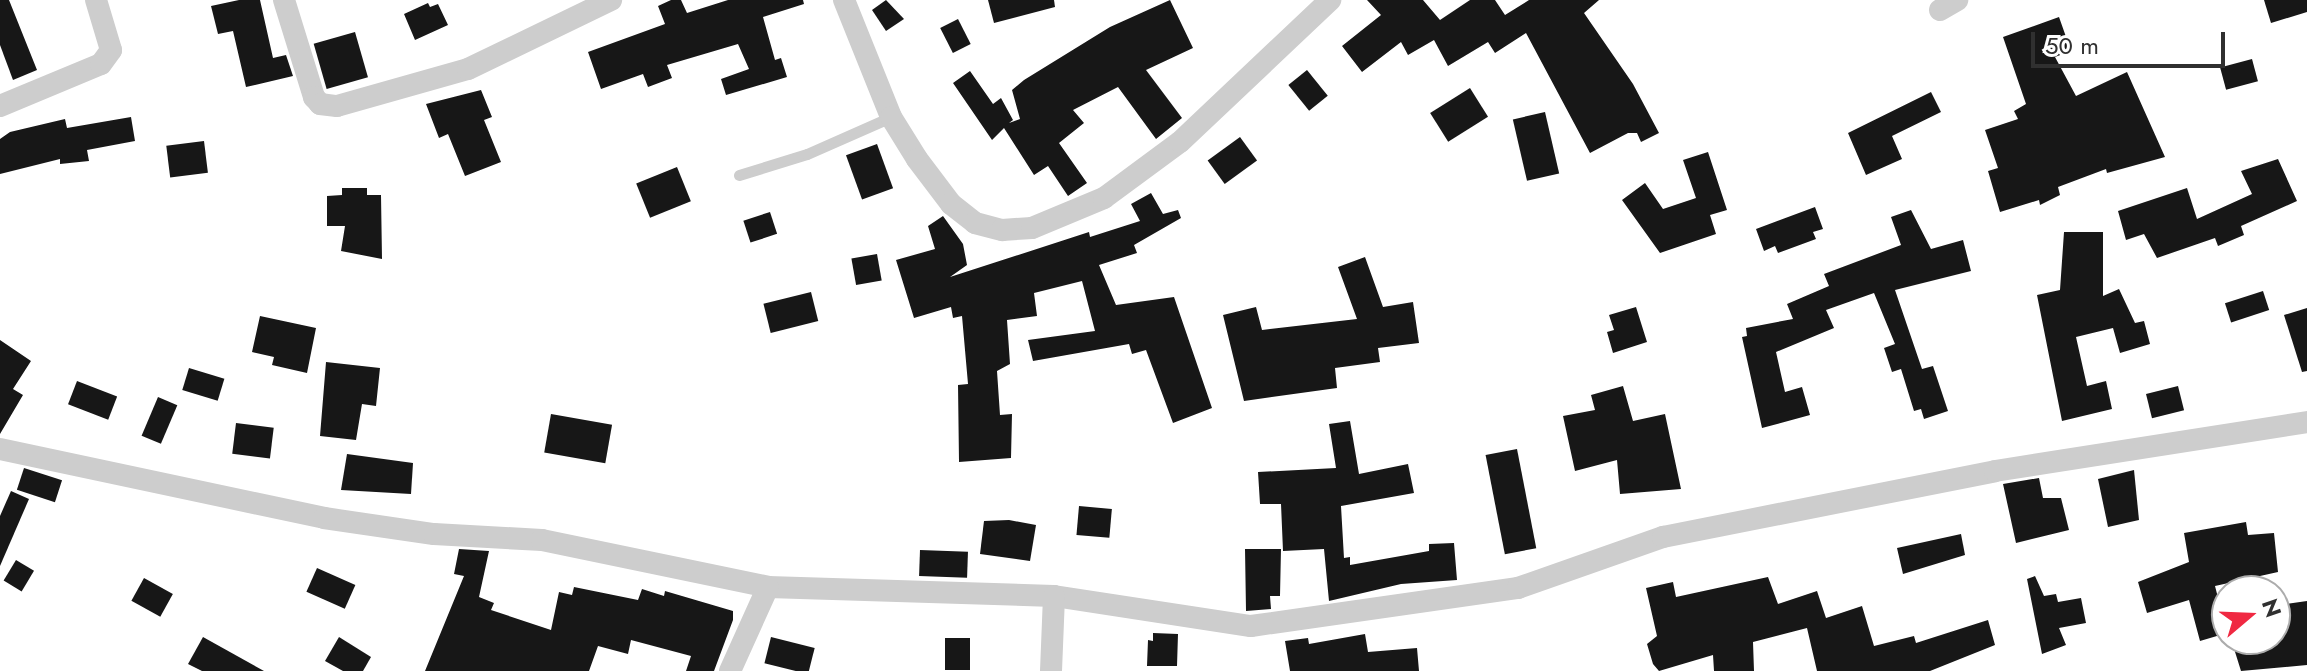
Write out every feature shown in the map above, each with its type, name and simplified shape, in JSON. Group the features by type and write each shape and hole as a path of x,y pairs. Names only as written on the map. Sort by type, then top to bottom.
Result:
{"street":[{"path":"0,106 101,64 111,50 96,0"},
{"path":"284,0 314,97 320,104 337,106 468,69 611,0"},
{"path":"844,0 891,117 917,159 963,214 1002,230 1032,228 1104,198 1180,142 1330,0"},
{"path":"0,449 324,518 434,534 542,540 768,587 1054,596 1251,626 1411,606 1518,588 1663,537 1995,471 2307,422"},
{"path":"730,671 768,587"},
{"path":"1051,671 1054,596"}],"lane":[{"path":"739,175 807,154 891,117"}],"building":[{"path":"0,0 9,0 37,70 13,80 0,45"},
{"path":"239,0 260,0 273,58 286,55 293,76 246,87 233,31 218,34 211,6"},
{"path":"671,0 681,0 687,13 728,0 803,0 804,4 763,17 775,60 781,58 787,77 726,95 721,79 749,69 738,44 667,65 672,78 648,87 643,74 601,89 588,52 665,24 658,6"},
{"path":"886,0 904,19 886,31 872,10"},
{"path":"988,0 1054,0 1055,7 994,23"},
{"path":"1170,0 1193,48 1146,70 1182,118 1156,139 1118,87 1073,110 1084,123 1059,143 1087,183 1068,196 1048,166 1034,175 1004,128 992,140 953,83 970,71 993,104 1001,98 1013,120 1009,123 1020,119 1012,90 1024,80 1110,27"},
{"path":"1367,0 1423,0 1440,20 1470,0 1495,0 1505,15 1529,0 1599,0 1584,13 1633,84 1659,133 1641,142 1637,133 1628,133 1590,153 1526,33 1495,53 1488,42 1448,66 1434,40 1408,55 1401,42 1362,72 1342,46 1381,15"},
{"path":"2264,0 2307,0 2307,12 2271,23"},
{"path":"428,3 430,7 438,4 448,25 415,40 404,14"},
{"path":"2059,17 2071,51 2055,57 2076,96 2127,72 2165,157 2107,173 2106,169 2058,187 2060,195 2040,205 2039,200 2000,212 1988,171 1998,168 1985,130 2018,119 2014,111 2026,104 2003,37"},
{"path":"958,19 971,44 953,53 940,28"},
{"path":"355,32 368,77 327,89 314,44"},
{"path":"2252,59 2258,81 2226,90 2220,68"},
{"path":"1307,70 1328,96 1309,111 1288,85"},
{"path":"1470,88 1488,117 1448,142 1430,113"},
{"path":"481,90 492,117 484,120 501,162 465,176 448,134 439,138 426,104"},
{"path":"1931,92 1941,112 1892,136 1902,159 1866,175 1848,133"},
{"path":"1545,112 1559,173 1527,181 1513,119"},
{"path":"131,117 135,141 87,150 89,161 60,164 60,159 0,174 0,139 10,132 65,119 67,128"},
{"path":"1240,137 1257,160 1225,184 1208,161"},
{"path":"204,141 208,173 170,177 166,146"},
{"path":"877,144 893,188 862,199 846,155"},
{"path":"1708,152 1727,210 1710,215 1716,234 1660,253 1622,200 1645,183 1663,209 1696,198 1683,160"},
{"path":"2278,159 2297,201 2241,226 2244,235 2218,246 2215,238 2157,258 2144,234 2126,240 2118,211 2187,188 2197,219 2252,194 2241,171"},
{"path":"677,167 691,201 650,218 636,183"},
{"path":"342,188 367,188 367,195 381,195 382,259 341,251 345,226 327,226 327,196 342,195"},
{"path":"1151,193 1163,214 1178,210 1181,218 1134,245 1137,253 1099,265 1116,305 1174,297 1212,408 1173,423 1146,350 1132,354 1129,344 1033,361 1028,340 1095,331 1082,281 1034,293 1037,316 1007,320 1010,364 997,371 1000,415 1012,414 1011,458 959,462 958,385 968,384 962,316 953,318 951,307 914,318 896,260 935,249 928,226 943,216 963,244 967,265 950,277 1089,232 1090,237 1140,221 1131,204"},
{"path":"1815,207 1823,229 1813,232 1816,239 1778,253 1775,246 1764,251 1756,229"},
{"path":"1911,210 1931,249 1963,240 1971,271 1895,290 1922,369 1933,366 1948,411 1924,419 1921,409 1914,411 1901,369 1892,372 1884,348 1895,344 1874,293 1826,310 1834,328 1776,352 1785,392 1802,387 1810,415 1762,428 1742,337 1747,336 1746,328 1793,319 1787,304 1829,286 1824,274 1901,245 1891,217"},
{"path":"770,212 777,234 750,243 743,221"},
{"path":"2064,232 2103,232 2103,296 2119,289 2135,323 2144,321 2150,344 2120,353 2113,328 2076,337 2087,386 2106,381 2112,409 2062,421 2037,295 2060,290"},
{"path":"877,254 882,281 856,285 851,259"},
{"path":"1365,257 1383,307 1413,302 1419,343 1378,348 1380,362 1335,368 1337,388 1244,401 1223,315 1256,307 1262,330 1357,319 1338,267"},
{"path":"2263,291 2269,310 2231,322 2225,303"},
{"path":"811,292 818,321 771,333 763,304"},
{"path":"1636,307 1647,342 1613,353 1607,332 1614,330 1609,315"},
{"path":"2307,308 2307,371 2302,372 2284,315"},
{"path":"260,316 316,328 307,373 272,365 274,357 252,352"},
{"path":"0,340 31,361 13,389 23,395 0,434"},
{"path":"326,362 380,368 376,406 362,404 356,440 320,436"},
{"path":"189,368 224,379 218,401 182,390"},
{"path":"77,381 117,396 108,420 68,404"},
{"path":"1623,386 1633,421 1665,414 1681,489 1620,494 1617,460 1575,471 1563,416 1595,410 1591,395"},
{"path":"2178,386 2184,410 2152,418 2146,394"},
{"path":"158,397 177,405 161,444 142,436"},
{"path":"551,414 612,425 605,463 544,452"},
{"path":"1350,421 1359,474 1408,464 1414,493 1341,506 1344,558 1350,557 1350,565 1429,551 1429,544 1454,543 1457,580 1401,584 1329,601 1324,549 1283,551 1281,504 1260,504 1258,472 1336,468 1329,424"},
{"path":"236,423 274,428 270,458 232,454"},
{"path":"1517,449 1536,548 1505,554 1486,455"},
{"path":"347,454 413,463 411,494 341,490"},
{"path":"24,468 62,480 55,502 17,490"},
{"path":"2134,470 2139,520 2108,527 2098,479"},
{"path":"2039,478 2043,498 2061,498 2069,530 2016,543 2003,484"},
{"path":"11,491 29,499 0,566 0,516"},
{"path":"1079,506 1112,509 1109,538 1076,535"},
{"path":"1009,520 1036,525 1030,561 980,554 984,521"},
{"path":"2246,522 2248,535 2274,533 2278,572 2211,575 2211,638 2200,641 2189,600 2147,613 2138,582 2189,562 2184,533"},
{"path":"1961,534 1965,555 1903,574 1897,548"},
{"path":"459,549 489,551 479,597 494,603 491,610 551,630 559,592 572,595 574,587 638,600 642,589 664,596 665,591 733,611 733,620 714,671 686,671 691,656 631,640 628,654 598,646 589,671 425,671 464,576 454,574"},
{"path":"1245,549 1281,549 1280,596 1270,596 1271,609 1246,611"},
{"path":"920,550 968,552 967,578 919,576"},
{"path":"16,560 34,571 22,591 4,581"},
{"path":"317,568 355,585 345,609 306,592"},
{"path":"2035,576 2044,596 2056,594 2058,602 2081,598 2086,623 2059,628 2066,645 2042,654 2027,579"},
{"path":"1768,577 1778,604 1817,591 1826,618 1862,606 1874,646 1914,636 1916,643 1988,620 1995,645 1930,671 1817,671 1807,628 1753,642 1754,671 1714,671 1713,655 1659,671 1653,664 1647,644 1657,636 1646,588 1673,582 1676,597"},
{"path":"144,578 173,594 160,617 131,601"},
{"path":"2307,601 2307,665 2241,671 2236,655 2291,655 2291,603"},
{"path":"1153,633 1178,634 1177,666 1147,666 1148,640 1153,641"},
{"path":"1365,634 1368,652 1417,648 1419,671 1290,671 1285,641 1308,638 1309,644"},
{"path":"203,637 264,671 202,671 188,664"},
{"path":"339,637 371,657 363,671 343,671 325,661"},
{"path":"771,637 815,648 809,671 764,663"},
{"path":"945,638 970,638 970,670 945,670"}]}
